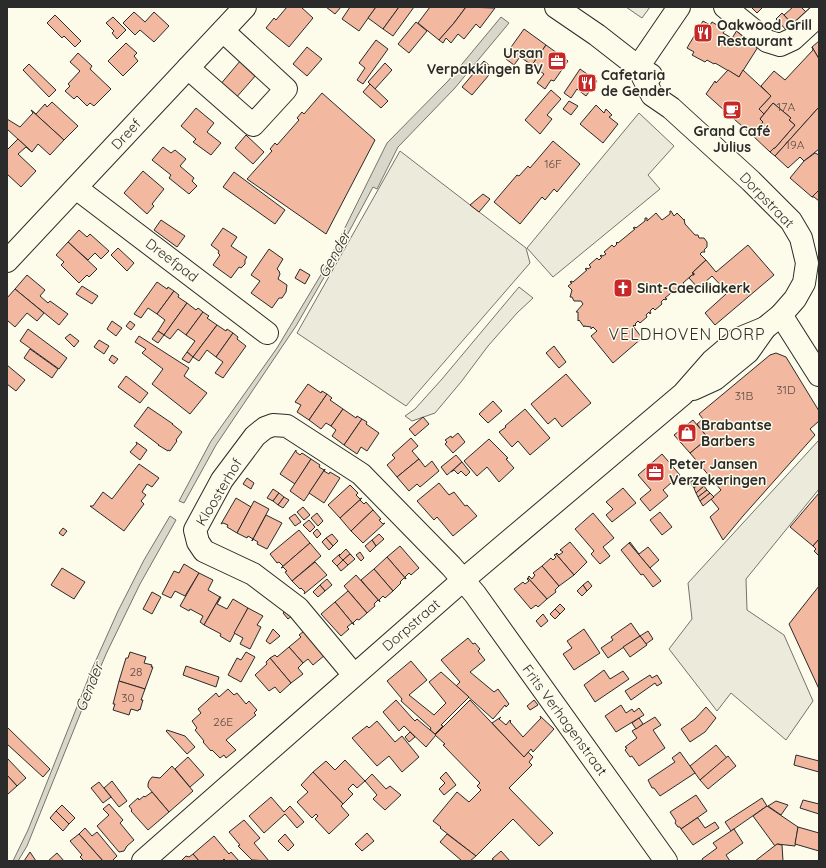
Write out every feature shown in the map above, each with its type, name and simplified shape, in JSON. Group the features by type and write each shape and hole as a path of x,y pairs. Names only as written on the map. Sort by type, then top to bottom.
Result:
{"street":[{"name":"Dreef","path":"7,261 245,7"},
{"name":"Dorpstraat","path":"143,861 463,580 683,394 712,361 738,340 773,322 795,299 804,283 813,263 791,221 751,181 671,108 665,91 655,77 638,67 597,35 556,7"},
{"path":"638,67 679,7"},
{"path":"725,7 767,41 780,45 792,38 819,15"},
{"path":"188,68 253,125 286,89 223,31"},
{"name":"Dreefpad","path":"76,188 267,333"},
{"path":"773,322 819,375"},
{"name":"Kloosterhof","path":"354,675 298,608 254,574 204,551 198,542 195,530 222,480 255,436 264,428 273,425 287,426 361,474 463,580"},
{"name":"Frits Verhagenstraat","path":"463,580 479,600 658,858"}],"shaded area":[{"path":"626,7 650,7 642,18"},
{"path":"639,113 674,146 648,175 660,189 553,277 527,248"},
{"path":"400,151 526,248 530,263 406,406 297,333"},
{"path":"519,287 533,298 517,313 488,346 435,413 412,421 405,416 415,409 442,379"},
{"path":"819,440 819,489 746,579 747,610 784,635 813,701 786,740 731,693 717,711 669,649 692,619 688,583"}],"water":[{"name":"Gender","path":"501,17 509,23 454,89 398,147 377,189 373,187 296,326 216,445 184,503 179,501 211,441 277,348 325,268 387,143 448,81"},
{"name":"Gender","path":"170,516 176,520 140,584 107,652 27,846 18,861 13,861 28,830 92,669 118,611 144,560"}],"building":[{"path":"287,7 301,7 313,18 289,47 266,28 274,18 276,20"},
{"path":"326,7 341,7 335,14"},
{"path":"350,7 376,7 359,31 342,19"},
{"path":"376,7 399,7 383,29 368,18"},
{"path":"399,7 414,7 393,36 383,29"},
{"path":"430,7 466,7 439,40 418,23"},
{"path":"466,7 495,8 480,28 476,24 464,39 458,34 451,43 446,38 443,43 439,40"},
{"path":"751,7 763,7 757,13"},
{"path":"793,7 801,7 808,14 794,26 784,15"},
{"path":"134,12 145,22 154,12 169,26 154,42 140,30 135,35 123,23"},
{"path":"782,13 794,26 788,32 776,19"},
{"path":"55,15 81,41 75,47 64,36 62,38 47,23"},
{"path":"113,17 126,30 117,39 112,33 114,31 106,23"},
{"path":"703,21 710,25 712,22 725,30 723,33 730,37 729,39 731,40 737,30 758,47 739,77 715,63 714,64 707,60 705,62 692,55 694,52 687,48"},
{"path":"416,22 427,31 409,53 398,44"},
{"path":"524,29 546,45 532,65 520,57 514,65 506,59 511,51 509,50"},
{"path":"376,40 388,49 363,84 357,80 365,68 359,63"},
{"path":"819,41 819,59 812,47"},
{"path":"126,43 137,53 134,56 138,61 123,76 108,61"},
{"path":"546,45 568,61 554,81 551,80 545,89 537,83 544,74 532,65"},
{"path":"307,47 322,59 307,76 293,64"},
{"path":"812,47 819,59 819,107 775,156 770,152 795,125 789,120 791,118 773,103 764,114 759,109 771,96 761,86 774,71 785,80 813,50"},
{"path":"78,53 92,66 90,69 111,89 94,106 90,103 87,106 77,96 74,99 65,91 70,86 68,84 80,71 70,62"},
{"path":"241,60 257,74 234,100 219,86"},
{"path":"484,61 494,69 472,95 462,87"},
{"path":"385,63 392,70 375,89 368,82"},
{"path":"29,64 56,90 49,97 23,70"},
{"path":"580,69 597,81 586,96 577,89 571,98 564,93"},
{"path":"728,70 739,77 743,70 771,96 759,109 764,114 760,119 763,122 752,135 706,94 715,81 716,83"},
{"path":"370,84 388,101 381,108 363,92"},
{"path":"551,90 561,99 547,115 552,119 540,134 525,120"},
{"path":"322,93 375,140 326,234 247,179 272,151 270,149 275,143 277,145 299,120 297,118 302,112 304,114"},
{"path":"569,101 578,106 571,115 563,109"},
{"path":"52,102 78,126 64,140 31,110 36,114 45,104 47,107"},
{"path":"773,103 791,118 789,120 795,125 770,152 752,135 763,122 760,119"},
{"path":"596,105 604,113 606,109 612,115 609,117 618,124 603,143 580,124"},
{"path":"819,107 819,149 804,161 800,157 788,168 775,156"},
{"path":"196,108 214,123 207,132 221,143 211,155 193,142 196,139 181,126"},
{"path":"31,110 64,140 50,155 38,144 32,152 7,129 7,119 20,127 33,113"},
{"path":"246,135 264,152 253,164 235,148"},
{"path":"18,139 32,152 26,147 18,154 36,171 21,187 7,174 7,150"},
{"path":"553,141 580,164 557,192 554,189 545,200 542,197 520,224 494,202 517,175 519,176 528,166 530,168"},
{"path":"163,147 171,153 175,150 186,159 180,166 194,178 192,181 197,186 189,194 169,178 171,175 152,160"},
{"path":"815,153 819,155 819,190 812,197 790,178 804,161"},
{"path":"143,171 164,189 152,204 154,206 147,214 124,193"},
{"path":"234,172 285,210 275,224 223,187"},
{"path":"819,190 819,201 812,197"},
{"path":"483,194 490,199 479,212 470,205"},
{"name":"Sint-Caeciliakerk","path":"670,211 674,216 677,213 684,219 685,224 695,235 698,235 699,238 704,238 707,242 707,247 704,250 705,252 700,254 706,260 692,273 694,273 694,275 692,275 683,283 683,285 682,284 665,298 667,299 664,299 661,302 662,304 655,310 653,308 650,311 650,314 649,312 646,315 647,317 640,323 638,321 635,326 633,326 642,338 613,363 591,336 597,331 593,327 591,329 591,327 584,327 579,320 578,321 578,312 576,312 583,304 581,301 574,301 572,297 570,297 572,290 568,286 572,283 570,282 571,281 573,282 587,270 585,269 591,267 589,265 597,258 599,260 602,257 600,256 601,255 603,256 606,254 604,252 612,245 614,247 617,242 618,243 635,229 633,228 636,228 645,221 645,218 647,218 647,221 656,213 662,220 670,214"},
{"path":"161,220 185,236 177,247 154,230"},
{"path":"223,228 237,237 231,246 247,257 245,264 241,268 239,267 231,278 213,265 220,255 218,253 219,251 211,245"},
{"path":"79,230 87,237 90,234 109,251 101,259 95,253 88,260 68,242"},
{"path":"68,242 97,269 89,277 87,275 79,283 61,265 64,262 56,255"},
{"path":"748,245 774,275 715,325 705,313 727,292 712,276 698,288 689,278 694,275 694,273 692,273 706,260 716,272"},
{"path":"118,248 134,263 127,271 111,255"},
{"path":"269,249 283,259 277,269 280,274 278,279 287,285 286,292 282,298 279,298 272,308 251,293 260,281 251,275"},
{"path":"300,269 310,275 305,284 295,278"},
{"path":"27,275 45,290 40,296 48,303 50,301 68,314 59,325 15,289"},
{"path":"157,282 167,289 168,287 174,291 157,314 148,308 141,318 134,314"},
{"path":"82,286 98,296 92,304 76,294"},
{"path":"15,289 44,313 37,321 27,313 15,327 7,320 7,298"},
{"path":"174,291 179,295 178,297 187,303 164,335 158,331 165,320 157,314"},
{"path":"187,303 196,310 198,308 203,312 186,335 178,329 170,339 164,335"},
{"path":"203,312 209,316 207,318 217,325 193,357 187,352 195,341 186,335"},
{"path":"112,321 122,328 116,336 107,329"},
{"path":"130,321 135,325 131,330 126,326"},
{"path":"217,325 226,331 227,329 233,333 216,357 207,350 199,361 193,357"},
{"path":"28,329 67,358 59,369 20,341"},
{"path":"158,331 164,335 158,343 152,339"},
{"path":"233,333 238,337 237,339 246,346 223,378 215,373 223,362 216,357"},
{"path":"70,334 79,341 74,347 65,338"},
{"path":"139,336 189,368 184,376 207,393 190,414 152,384 163,369 142,353 146,349 135,342"},
{"path":"99,340 109,346 104,354 94,347"},
{"path":"554,346 566,362 559,368 546,353"},
{"path":"30,349 58,369 52,378 24,358"},
{"path":"187,352 193,357 189,363 182,359"},
{"path":"776,353 786,357 819,411 819,421 810,429 815,435 723,540 710,517 719,509 711,499 721,490 690,453 708,438 697,424 703,419 699,414 770,355"},
{"path":"112,355 118,359 114,364 109,360"},
{"path":"7,365 25,380 16,391 7,384"},
{"path":"566,374 591,403 562,427 555,418 548,424 531,404"},
{"path":"126,376 148,393 140,403 118,387"},
{"path":"308,384 321,393 322,391 327,394 309,420 297,412 301,405 295,402"},
{"path":"327,394 332,398 330,400 343,409 331,426 326,423 321,429 309,420"},
{"path":"493,401 502,411 488,423 479,414"},
{"path":"148,407 182,432 170,451 158,445 134,426"},
{"path":"343,409 356,418 357,416 362,419 344,445 332,436 336,430 331,426"},
{"path":"525,409 550,438 530,455 518,441 512,447 499,432"},
{"path":"423,417 429,424 415,436 409,429"},
{"path":"362,419 367,422 366,424 379,433 367,451 361,447 357,454 344,445"},
{"path":"693,420 708,438 690,453 674,435"},
{"path":"458,433 465,442 453,453 445,444 447,442 445,440 451,436 452,438"},
{"path":"411,438 418,446 412,451 419,459 397,477 387,465 395,458 392,455"},
{"path":"489,439 508,458 506,459 514,468 499,482 487,467 477,476 464,461"},
{"path":"136,442 147,450 140,460 130,452 137,444"},
{"path":"296,450 296,452 300,455 302,453 311,459 295,484 280,474"},
{"path":"662,454 680,475 663,490 668,496 650,511 640,499 651,490 638,475"},
{"path":"456,455 462,462 447,475 441,467"},
{"path":"311,459 320,465 319,467 324,470 325,469 304,501 290,491"},
{"path":"419,459 425,467 432,461 439,471 420,487 417,484 409,491 397,477"},
{"path":"462,462 470,472 466,476 461,471 458,474 454,470 451,472"},
{"path":"139,464 159,478 152,487 147,484 142,492 146,495 141,501 144,504 124,531 90,506 93,506 103,492 112,499"},
{"path":"325,469 324,471 329,474 330,472 340,478 324,503 309,493"},
{"path":"247,478 254,483 251,489 243,484"},
{"path":"698,478 701,482 694,488 690,482"},
{"path":"701,482 704,486 696,493 694,488"},
{"path":"439,483 449,495 454,492 465,506 467,505 477,516 453,536 437,517 434,520 417,501"},
{"path":"350,485 358,493 356,495 360,499 362,498 340,518 328,505"},
{"path":"704,486 707,490 698,497 696,493"},
{"path":"623,488 636,503 612,522 606,515 613,509 606,502"},
{"path":"273,489 279,493 273,501 267,498"},
{"path":"707,490 710,493 700,501 698,497"},
{"path":"279,493 284,497 278,505 273,501"},
{"path":"710,493 714,497 703,506 700,501"},
{"path":"819,493 819,539 813,546 790,527"},
{"path":"284,497 289,500 283,508 278,505"},
{"path":"236,498 251,507 237,533 227,527 228,525 223,523 221,524"},
{"path":"362,498 360,500 364,504 366,502 373,510 351,531 340,518"},
{"path":"254,501 269,509 252,541 253,539 248,536 247,538 237,533"},
{"path":"303,507 310,515 304,520 297,512"},
{"path":"373,510 381,519 379,520 383,524 385,523 363,543 351,531"},
{"path":"660,512 672,527 662,535 650,520"},
{"path":"317,513 323,521 318,526 311,518"},
{"path":"593,513 614,538 603,547 610,556 600,564 591,554 594,551 575,529"},
{"path":"295,514 301,522 295,526 289,518"},
{"path":"266,515 282,523 267,549 257,544 258,542 253,539"},
{"path":"309,520 315,527 310,532 303,525"},
{"path":"63,528 67,531 63,536 59,533"},
{"path":"317,529 321,534 317,538 313,533"},
{"path":"299,530 310,543 281,568 283,566 279,562 277,563 270,554"},
{"path":"332,534 338,541 333,546 326,538"},
{"path":"379,534 384,539 376,546 372,540"},
{"path":"326,538 333,546 329,550 322,542"},
{"path":"819,539 819,556 814,551 816,549 813,546"},
{"path":"372,540 376,546 370,552 365,546"},
{"path":"570,542 587,562 574,575 556,554 557,553 559,555 563,552 560,550"},
{"path":"630,542 639,554 648,547 659,560 650,568 629,543"},
{"path":"310,543 321,556 292,581 285,572 287,571 283,567 281,568"},
{"path":"629,543 661,581 653,587 643,574 641,575 621,550"},
{"path":"400,546 419,568 411,575 409,573 405,577 406,579 387,557"},
{"path":"346,549 352,556 350,554 343,560 339,556"},
{"path":"360,552 364,558 361,561 356,555"},
{"path":"340,554 339,556 343,560 337,566 332,561"},
{"path":"350,554 355,559 348,565 343,560"},
{"path":"556,554 574,575 559,586 542,566 551,558 553,560 556,557 554,555"},
{"path":"387,557 406,579 404,578 393,591 374,569"},
{"path":"343,560 348,565 341,571 337,566"},
{"path":"315,562 327,575 304,594 305,592 292,581"},
{"path":"184,564 199,573 185,596 175,591 171,598 162,594 174,571 179,573"},
{"path":"542,566 559,586 555,590 556,592 547,599 528,578 529,576 532,579 535,575 533,573"},
{"path":"62,568 85,582 74,599 51,585"},
{"path":"374,569 393,591 385,598 383,596 379,600 380,602 361,580"},
{"path":"199,573 213,580 208,590 220,597 204,625 200,622 203,616 190,609 189,611 180,606"},
{"path":"356,575 380,602 378,600 374,604 375,606 367,613 344,586"},
{"path":"528,578 547,599 538,607 536,605 531,609 514,589 523,582 525,584 529,581 527,579"},
{"path":"327,579 332,585 325,591 320,585"},
{"path":"588,581 592,586 587,591 583,585"},
{"path":"320,585 325,591 318,597 313,592"},
{"path":"583,585 587,591 582,596 577,591"},
{"path":"819,586 819,689 789,624"},
{"path":"348,591 367,613 359,620 357,619 353,623 354,625 335,602"},
{"path":"152,592 161,597 152,614 143,609"},
{"path":"220,597 217,604 227,609 233,599 248,608 230,642 220,636 221,634 204,625"},
{"path":"335,602 354,625 352,623 347,627 349,629 341,636 321,614"},
{"path":"560,604 565,609 560,614 555,609"},
{"path":"248,608 263,616 257,625 261,627 250,649 240,644 243,638 234,633"},
{"path":"288,609 293,615 288,619 283,613"},
{"path":"555,609 560,614 555,619 550,614"},
{"path":"543,614 548,621 541,627 536,621"},
{"path":"631,623 640,636 608,658 601,648 613,640 611,637"},
{"path":"273,629 280,636 270,644 266,641"},
{"path":"584,629 600,653 574,670 563,654 572,648 567,641"},
{"path":"304,631 325,655 313,665 308,659 303,663 289,647 301,637 299,635"},
{"path":"648,631 653,639 646,644 640,636"},
{"path":"640,636 647,645 630,657 623,647"},
{"path":"468,638 480,649 478,651 485,660 470,672 494,692 498,689 509,704 506,707 505,705 493,719 456,686 460,682 441,660"},
{"path":"289,647 303,663 298,668 303,674 291,683 270,658 275,655 277,657"},
{"path":"130,652 146,657 144,663 152,665 151,667 153,667 145,689 119,681 126,658 128,658"},
{"path":"246,652 255,657 241,682 228,675 237,658 241,660"},
{"path":"270,658 291,683 280,693 275,687 269,691 255,675 267,664 266,662"},
{"path":"411,661 427,680 409,695 434,715 446,703 429,682 441,672 469,697 441,725 443,726 435,734 430,730 431,728 401,701 402,699 387,681"},
{"path":"186,666 219,677 216,687 183,675"},
{"path":"604,670 610,679 623,671 629,679 595,702 584,685"},
{"path":"650,675 652,678 657,675 662,683 657,686 655,683 631,700 625,691"},
{"path":"119,681 145,689 141,700 143,700 140,710 139,709 138,711 131,709 129,715 113,710 115,704 113,704"},
{"path":"228,689 234,695 237,693 246,704 249,701 257,710 254,713 256,715 226,740 236,750 226,758 224,755 220,758 203,742 204,741 195,730 197,728 192,721 201,713 198,709 216,693 219,697"},
{"path":"396,700 415,721 417,719 436,735 426,747 404,726 399,731 383,712"},
{"path":"470,700 524,757 528,752 533,757 529,762 532,765 509,788 553,833 539,846 513,819 476,856 433,821 457,792 469,802 481,790 477,786 480,783 435,735"},
{"path":"534,700 538,705 530,710 527,706"},
{"path":"621,705 626,713 632,709 634,712 639,708 644,715 616,732 605,716"},
{"path":"706,707 716,718 705,732 690,742 681,729 695,719"},
{"path":"540,716 554,729 533,752 531,749 524,757 492,723 501,717 499,719 506,725 510,720 510,722 523,737 541,718"},
{"path":"655,717 661,725 653,730 665,748 639,766 632,756 630,757 625,750 627,748 625,747 637,738 632,731"},
{"path":"639,718 643,724 636,729 632,723"},
{"path":"377,721 395,742 402,736 419,757 402,772 389,756 377,766 352,738 367,726 369,728"},
{"path":"7,727 50,769 43,777 7,744"},
{"path":"167,730 185,736 195,747 187,754 166,731"},
{"path":"410,732 415,737 409,742 405,737"},
{"path":"716,745 727,758 700,780 690,766"},
{"path":"680,752 695,773 660,796 654,788 652,788 648,780 675,762 672,758"},
{"path":"796,755 819,761 819,772 794,765"},
{"path":"728,756 736,766 708,789 700,780"},
{"path":"188,757 204,775 190,787 175,769"},
{"path":"7,758 26,778 17,786 7,775"},
{"path":"345,760 365,781 357,788 353,784 348,789 353,794 343,804 313,772 326,761 335,770"},
{"path":"172,766 193,791 169,812 148,787 148,784 152,777 160,778"},
{"path":"313,772 343,804 341,806 349,815 329,834 315,819 318,816 316,814 312,818 297,802 308,792 301,785"},
{"path":"446,772 456,785 444,795 439,789 445,783 440,778"},
{"path":"372,774 386,789 390,786 401,795 385,810 373,799 377,795 365,781"},
{"path":"7,775 17,786 8,794 7,793"},
{"path":"112,781 127,801 119,807 104,788"},
{"path":"99,782 111,797 103,803 91,788"},
{"path":"152,792 169,812 148,830 131,811 132,810 129,806 138,798 139,800"},
{"path":"696,795 707,811 681,829 675,823 676,821 670,812"},
{"path":"271,797 284,812 290,806 304,822 297,828 285,814 264,833 249,816"},
{"path":"762,798 767,806 731,831 725,822"},
{"path":"803,800 819,804 819,814 800,808"},
{"path":"776,801 788,805 781,815 768,806"},
{"path":"109,804 123,820 120,823 134,840 124,851 119,852 97,826 109,815 103,809"},
{"path":"62,805 75,818 69,824 56,811"},
{"path":"767,806 798,827 795,846 777,844 775,846 753,816"},
{"path":"56,811 69,824 63,831 50,818"},
{"path":"697,818 705,828 715,822 719,828 693,845 681,829"},
{"path":"244,820 260,838 254,843 269,861 252,860 238,846 240,845 229,832"},
{"path":"798,827 819,833 819,851 795,844"},
{"path":"85,828 92,836 97,832 117,856 112,861 103,861 79,834"},
{"path":"734,829 743,843 726,855 730,861 703,861 702,859 717,848 713,843"},
{"path":"367,833 374,841 362,851 355,844"},
{"path":"79,834 103,861 84,861 80,857 82,855 70,841"},
{"path":"285,834 294,845 288,851 278,841"},
{"path":"447,834 476,856 470,861 462,861 440,842"},
{"path":"214,836 229,854 231,852 239,861 226,861 224,859 222,861 199,861 193,854"},
{"path":"777,844 782,845 783,861 755,861"},
{"path":"501,851 510,861 495,861 492,859"},
{"path":"30,852 36,861 24,861"},
{"path":"57,853 64,861 48,861"},
{"path":"193,854 199,861 181,861 186,856 189,857"}],"place":[{"name":"Oakwood Grill Restaurant","path":"703,33"},
{"name":"Ursan Verpakkingen BV","path":"557,61"},
{"name":"Cafetaria de Gender","path":"587,83"},
{"name":"Grand Café Julius","path":"732,110"},
{"name":"Sint-Caeciliakerk","path":"623,288"},
{"name":"Brabantse Barbers","path":"687,433"},
{"name":"Peter Jansen Verzekeringen","path":"655,472"}],"district":[{"name":"VELDHOVEN DORP","path":"687,334"}]}
